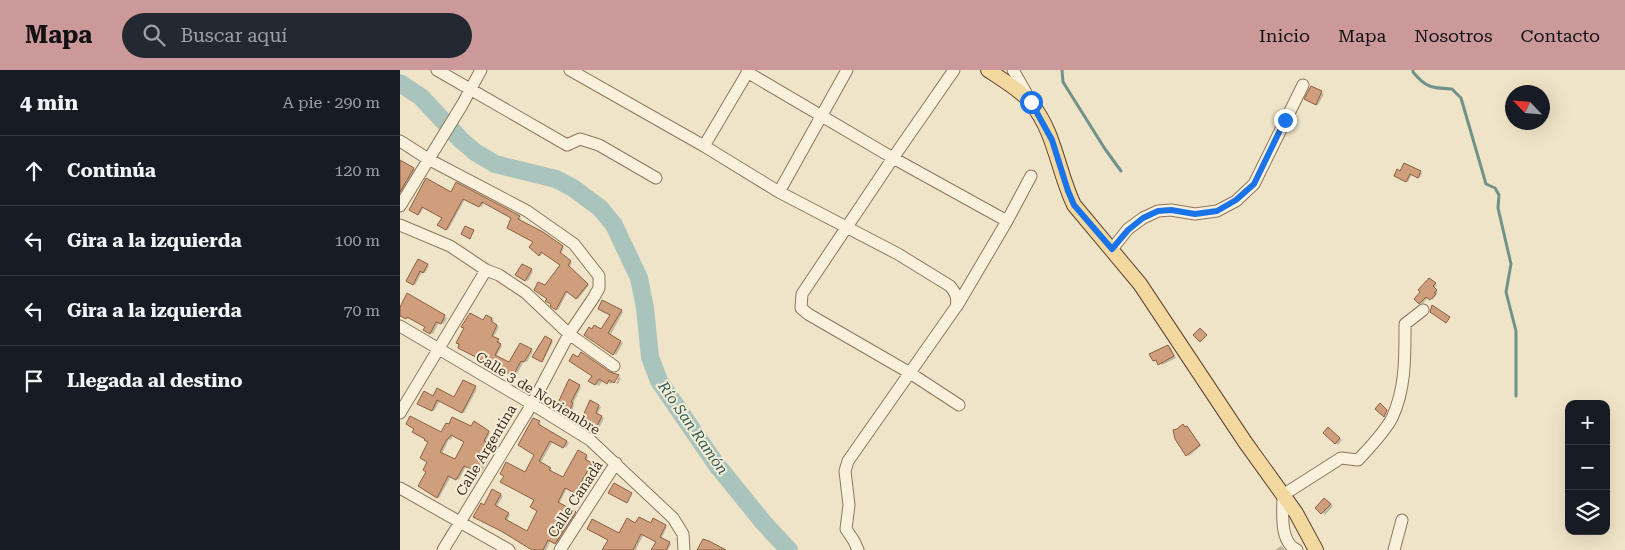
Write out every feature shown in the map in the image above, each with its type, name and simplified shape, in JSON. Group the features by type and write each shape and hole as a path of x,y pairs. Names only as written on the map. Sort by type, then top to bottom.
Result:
{"main road":[{"path":"988,70 1031,102 1052,140 1074,205 1140,284 1245,442 1296,513 1316,550"}],"street":[{"path":"437,70 567,145 580,139 599,145 656,178"},
{"path":"400,206 462,105 481,70"},
{"path":"570,70 704,146 780,192 848,226 950,286 956,293 958,300 956,308"},
{"path":"780,192 847,70"},
{"path":"954,70 802,294 802,308 808,314 910,373 959,405"},
{"path":"1013,70 1031,102"},
{"path":"704,146 748,71 893,158 1007,221"},
{"path":"1112,249 1128,230 1143,218 1158,211 1171,210 1195,214 1217,211 1236,200 1254,184 1303,84"},
{"path":"400,141 428,158"},
{"name":"Calle Argentina","path":"428,158 527,211 574,244 599,276 598,288 569,334 532,404 443,550"},
{"path":"858,550 846,529 849,505 845,471 848,462 956,308 1031,176"},
{"path":"400,225 450,246 486,270 499,275 526,293 569,334 614,366"},
{"path":"400,413 486,270"},
{"path":"1297,550 1286,539 1283,495 1341,458 1358,460 1373,444 1391,420 1401,394 1405,364 1405,324 1423,310"},
{"name":"Calle 3 de Noviembre","path":"400,326 590,440 673,518 683,534 684,550"},
{"name":"Calle Canadá","path":"560,550 616,464"},
{"path":"400,488 509,550"},
{"path":"1394,550 1402,520"}],"building":[{"path":"1311,86 1322,91 1316,105 1304,99"},
{"path":"400,160 414,168 400,192"},
{"path":"1404,163 1421,171 1418,178 1410,174 1406,182 1394,176 1397,169 1400,171"},
{"path":"426,178 451,192 456,182 520,216 518,219 543,232 563,246 560,252 571,261 568,265 588,284 576,299 566,291 556,310 545,301 547,299 534,290 538,282 545,285 560,265 541,252 539,256 529,247 533,242 507,228 511,218 482,202 479,207 463,199 446,230 437,225 442,218 422,207 418,215 409,210"},
{"path":"465,226 474,230 470,239 461,234"},
{"path":"418,259 428,264 423,273 420,271 413,285 406,281"},
{"path":"522,264 532,269 525,281 515,275"},
{"path":"1429,278 1436,283 1433,286 1437,290 1434,293 1436,294 1430,300 1426,297 1419,304 1414,299 1420,292 1418,290"},
{"path":"407,293 445,315 441,324 436,322 430,334 423,330 425,327 407,317 406,319 400,316 400,307"},
{"path":"602,300 622,310 608,333 621,341 613,355 584,335 589,327 592,329 594,325 601,329 610,315 598,309"},
{"path":"1432,305 1450,317 1446,323 1430,312"},
{"path":"470,313 483,320 486,315 492,318 491,321 497,325 492,336 499,339 497,342 501,344 495,355 509,362 520,343 532,349 524,362 521,361 513,376 458,348 459,344 456,343 464,328 461,327"},
{"path":"1200,328 1207,335 1200,342 1193,335"},
{"path":"545,336 552,340 542,362 532,357"},
{"path":"1168,345 1174,356 1158,365 1156,360 1153,361 1149,354"},
{"path":"581,352 610,372 619,375 614,383 609,380 607,384 599,379 595,385 588,381 592,376 569,361 573,354 578,357"},
{"path":"569,379 580,385 571,402 573,403 569,411 557,405"},
{"path":"463,380 476,386 462,413 437,400 432,411 417,404 424,391 433,396 437,388 454,397"},
{"path":"590,400 599,405 596,413 602,416 595,430 589,426 590,423 582,418"},
{"path":"1380,403 1387,410 1384,417 1375,409"},
{"path":"410,416 441,432 446,423 449,424 452,417 471,426 474,421 489,431 484,441 494,446 478,473 464,466 456,480 448,476 437,498 418,486 426,472 423,470 427,462 420,458 428,442 412,432 414,429 406,424","holes":["451,435 464,442 455,459 440,452"]},
{"path":"533,418 540,421 538,424 567,441 563,448 550,441 539,461 551,468 549,470 563,477 578,450 587,455 585,459 592,463 575,493 565,488 558,502 576,512 555,544 548,540 543,550 532,550 473,517 481,503 484,505 492,489 501,494 495,505 509,513 505,519 527,531 537,511 530,507 534,500 500,482 504,476 500,474 506,462 525,472 534,455 518,445"},
{"path":"1183,424 1185,427 1187,426 1200,445 1186,456 1175,439 1173,430"},
{"path":"1328,427 1340,438 1335,444 1323,433"},
{"path":"614,483 632,493 627,503 608,493"},
{"path":"1324,498 1331,504 1321,514 1315,508"},
{"path":"639,517 651,523 653,518 666,525 660,537 670,542 666,550 651,550 656,542 641,534 633,550 602,550 608,540 587,529 592,519 619,533 627,518 635,523"},
{"path":"703,539 709,541 726,550 697,550"}],"waterway":[{"path":"1062,70 1063,82 1121,171"},
{"path":"1413,70 1426,84 1452,89 1461,98 1486,184 1495,188 1499,195 1498,208 1511,264 1506,292 1516,331 1516,396"},
{"name":"Río San Ramón","path":"400,83 421,97 461,140 475,152 495,164 556,179 573,188 600,208 614,225 639,278 645,308 650,357 659,381 716,464 763,522 789,550"}],"route":[{"path":"1031,102 1052,140 1074,205 1112,249 1128,230 1143,218 1158,211 1171,210 1195,214 1217,211 1236,200 1254,184 1285,120"}]}
